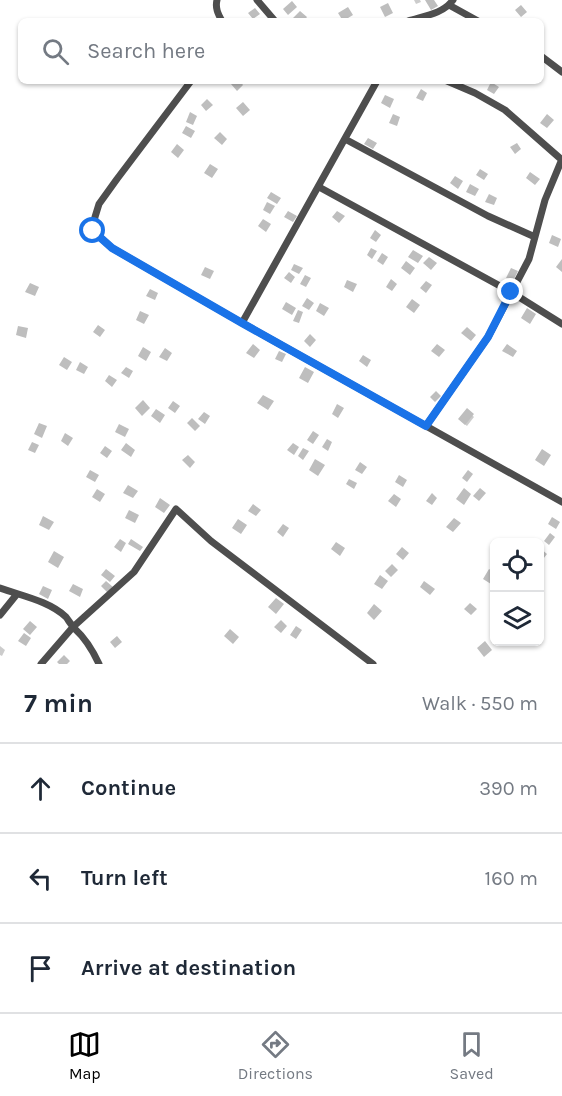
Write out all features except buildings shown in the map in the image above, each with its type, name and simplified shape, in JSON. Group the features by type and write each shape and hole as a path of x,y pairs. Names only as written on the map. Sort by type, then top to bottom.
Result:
{"street":[{"path":"217,0 217,12 220,18"},
{"path":"257,0 272,18"},
{"path":"418,18 436,13 451,2 474,18"},
{"path":"544,58 562,72"},
{"path":"189,84 99,204 93,231 112,248 562,502"},
{"path":"242,323 375,84"},
{"path":"426,426 488,337 529,259 545,200 562,160 505,110 454,84"},
{"path":"345,138 488,216 535,237"},
{"path":"319,187 511,292 562,324"},
{"path":"41,664 73,627 134,572 176,510 211,541 371,663"},
{"path":"0,588 38,600 66,617 82,634 99,664"},
{"path":"0,615 17,594"}],"route":[{"path":"93,231 112,248 426,426 488,337 511,292"}]}
